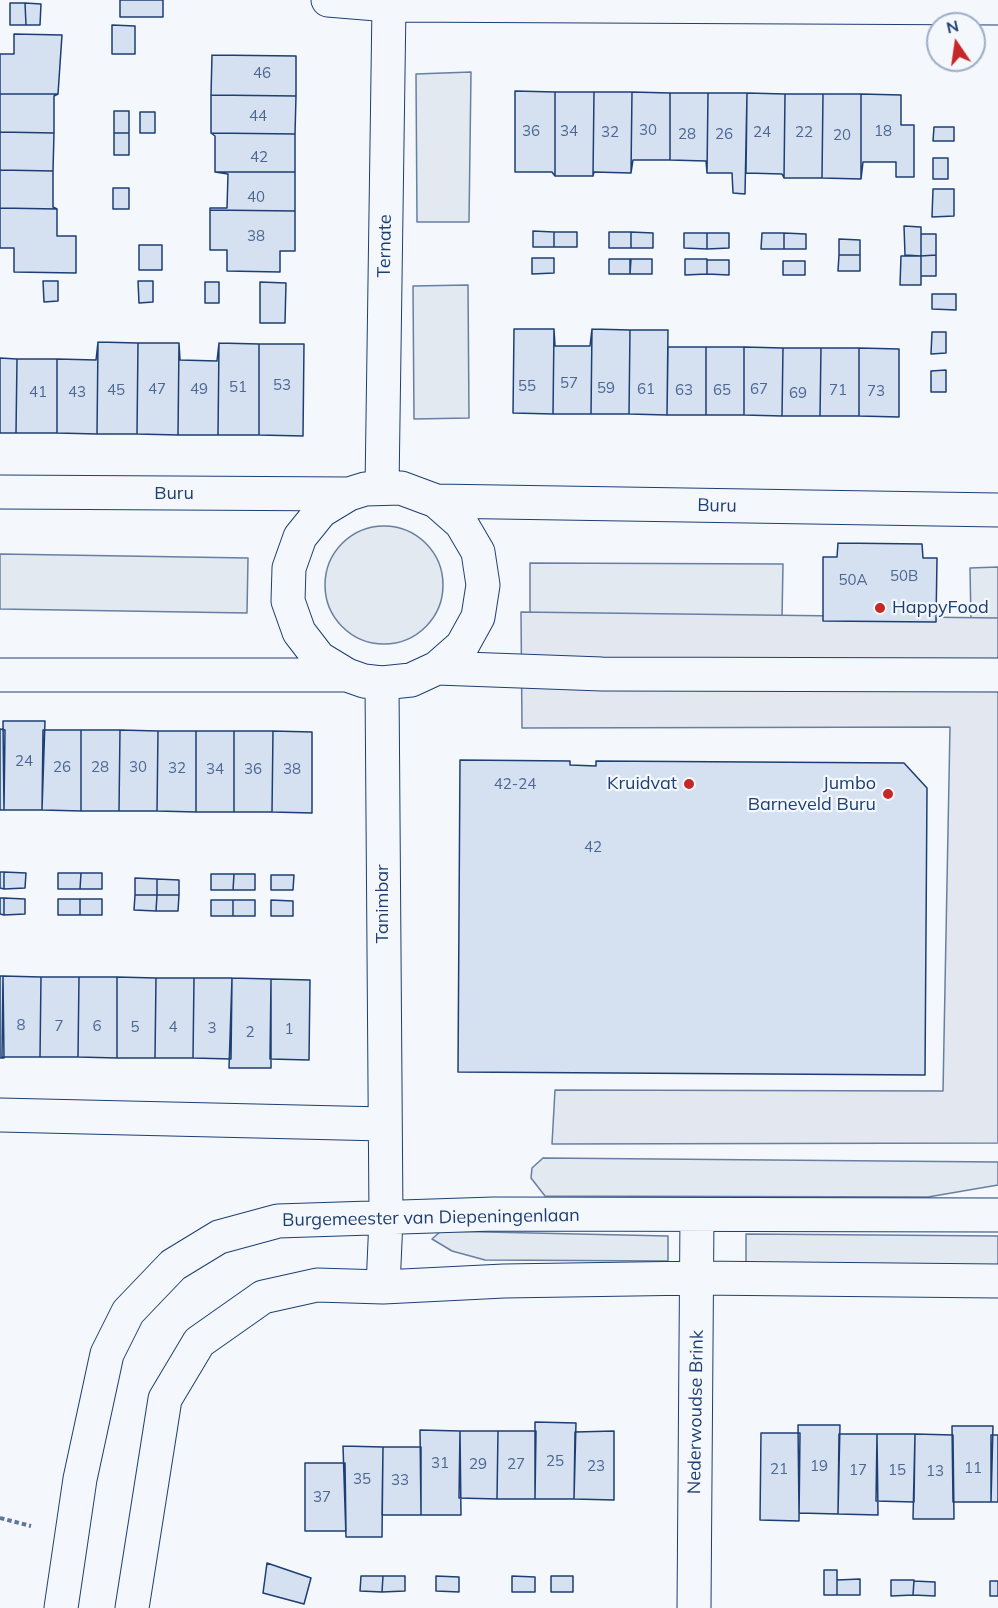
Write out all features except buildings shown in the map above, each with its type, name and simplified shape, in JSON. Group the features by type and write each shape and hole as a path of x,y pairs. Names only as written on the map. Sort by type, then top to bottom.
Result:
{"street":[{"path":"328,0 389,5 998,8"},
{"name":"Ternate","path":"382,488 389,5"},
{"path":"0,675 347,675 382,683 411,680 437,668 462,646 478,618 483,585 478,552 461,523 436,501 401,488 382,488 349,495 321,512 300,537 289,568 288,601 299,632 320,658 347,675"},
{"name":"Buru","path":"0,492 349,495"},
{"name":"Buru","path":"436,501 998,510"},
{"path":"437,668 602,674 998,675"},
{"name":"Tanimbar","path":"382,683 386,1219 383,1287"},
{"path":"0,1115 384,1124"},
{"name":"Burgemeester van Diepeningenlaan","path":"61,1608 80,1479 107,1354 128,1312 173,1265 219,1237 278,1221 494,1214 998,1215"},
{"name":"Nederwoudse Brink","path":"694,1608 697,1215"},
{"path":"132,1608 165,1399 199,1342 263,1297 317,1285 383,1287 504,1281 698,1278 998,1281"}],"shaded area":[{"path":"471,72 469,222 417,222 416,74"},
{"path":"468,285 469,418 414,419 413,286"},
{"path":"384,526 407,530 426,543 439,562 443,585 439,608 426,627 407,640 384,644 361,640 342,627 329,608 325,585 329,562 342,543 361,530"},
{"path":"0,554 248,558 247,613 0,609"},
{"path":"530,563 783,564 782,618 530,617"},
{"path":"998,567 998,621 971,622 970,568"},
{"path":"521,612 998,618 998,1143 552,1144 555,1090 943,1091 950,727 522,728"},
{"path":"543,1158 998,1162 998,1185 928,1197 545,1196 531,1178 532,1168"},
{"path":"441,1231 668,1236 668,1261 485,1260 452,1251 432,1239"},
{"path":"746,1234 998,1236 998,1268 746,1265"}],"place":[{"name":"HappyFood","path":"880,608"},
{"name":"Kruidvat","path":"689,784"},
{"name":"Jumbo Barneveld Buru","path":"888,794"}]}
